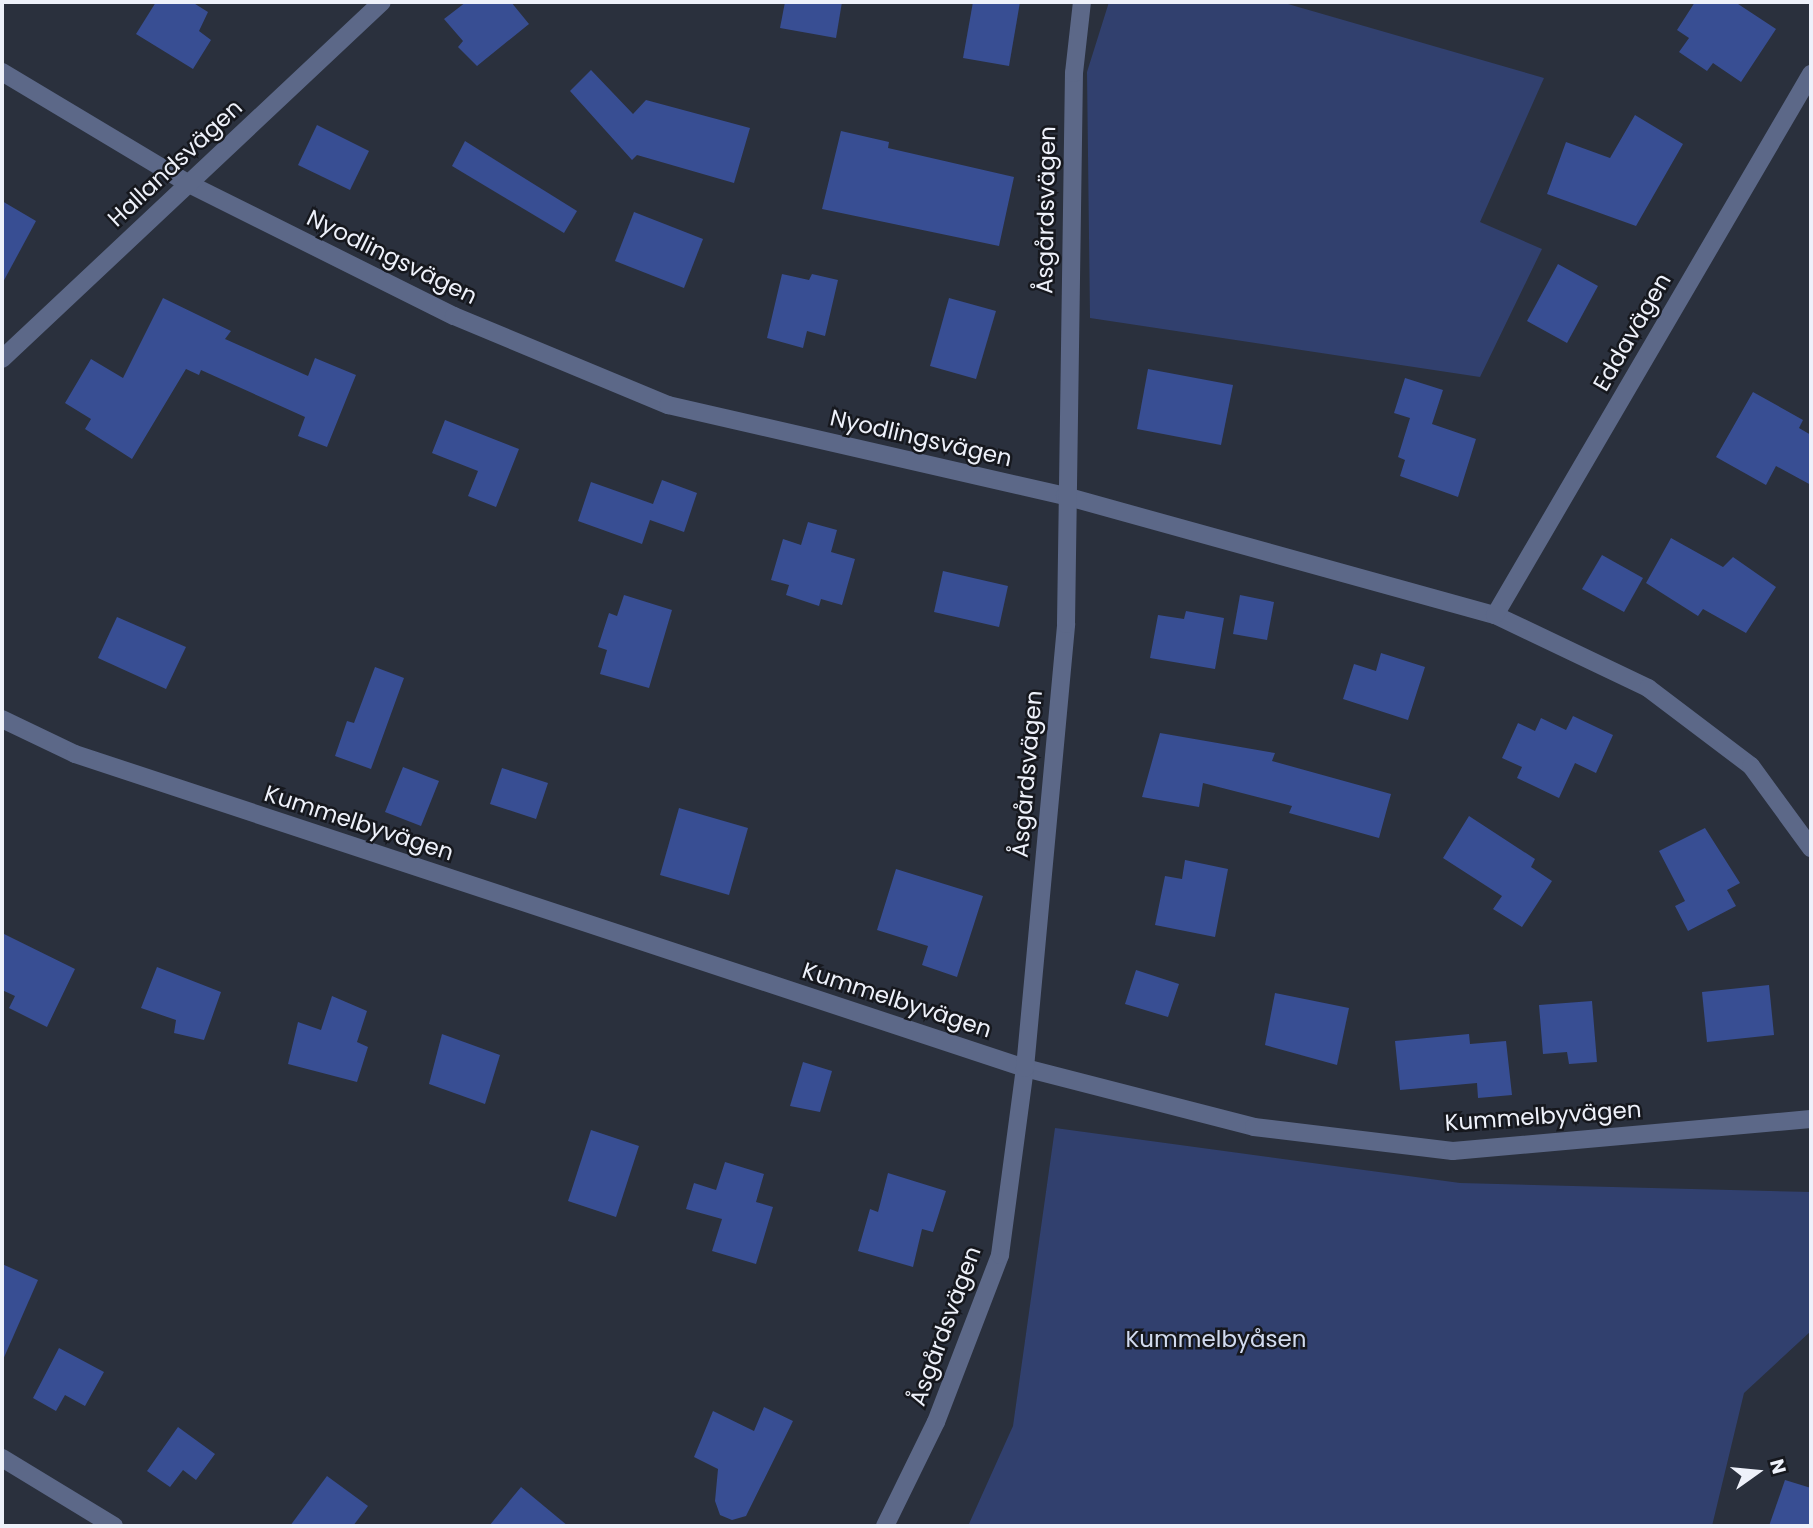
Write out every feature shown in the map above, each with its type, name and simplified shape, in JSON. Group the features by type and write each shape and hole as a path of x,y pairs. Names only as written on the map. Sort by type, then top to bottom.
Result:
{"street":[{"name":"Hallandsvägen","path":"2,359 382,2"},
{"name":"Åsgårdsvägen","path":"885,1526 936,1422 1000,1255 1025,1068 1066,624 1065,496 1074,73 1082,2"},
{"name":"Nyodlingsvägen","path":"2,72 188,184 454,316 668,405 1065,496 1495,615 1648,688 1751,766 1811,848"},
{"name":"Eddavägen","path":"1495,615 1811,74"},
{"name":"Kummelbyvägen","path":"2,719 75,754 1025,1068 1254,1127 1453,1151 1811,1119"},
{"path":"2,1458 114,1526"}],"green space":[{"path":"1109,2 1281,2 1544,78 1480,222 1542,249 1480,377 1090,318 1087,72"},
{"name":"Kummelbyåsen","path":"1055,1128 1460,1183 1811,1192 1811,1331 1744,1393 1712,1526 968,1526 1013,1426"}],"building":[{"path":"156,2 192,2 208,12 199,31 211,40 193,69 136,34"},
{"path":"466,2 511,2 529,24 477,66 458,47 463,41 444,19"},
{"path":"785,2 842,2 836,38 780,28"},
{"path":"973,2 1020,2 1009,66 963,58"},
{"path":"1695,2 1735,2 1776,29 1741,82 1713,63 1707,71 1679,52 1689,38 1677,30"},
{"path":"591,70 633,114 646,100 750,128 734,183 637,155 632,160 570,91"},
{"path":"1635,115 1683,144 1636,226 1547,194 1566,142 1610,158"},
{"path":"317,125 369,151 350,190 298,165"},
{"path":"841,131 889,142 888,148 1014,177 999,246 822,209"},
{"path":"465,141 577,211 564,233 452,166"},
{"path":"2,201 36,221 2,284"},
{"path":"634,212 703,239 684,288 615,261"},
{"path":"1558,264 1598,286 1567,343 1527,321"},
{"path":"782,274 809,280 812,274 838,280 825,336 807,331 803,348 767,338"},
{"path":"163,298 231,331 225,339 308,376 315,358 356,375 327,447 298,436 305,417 201,370 199,375 186,369 132,459 85,429 91,419 65,403 91,359 123,378"},
{"path":"949,298 996,311 976,379 930,366"},
{"path":"1148,369 1233,385 1221,445 1137,429"},
{"path":"1405,378 1443,390 1432,424 1476,439 1458,497 1400,476 1405,460 1398,457 1410,418 1394,413"},
{"path":"1753,392 1803,420 1799,428 1811,435 1811,485 1776,466 1766,485 1716,457"},
{"path":"445,420 519,449 496,507 468,496 478,471 432,453"},
{"path":"662,480 697,493 684,532 650,520 642,544 578,521 591,482 653,504"},
{"path":"808,522 837,530 831,552 855,559 842,605 821,599 819,606 786,595 789,585 771,580 783,539 801,545"},
{"path":"1671,538 1723,567 1733,557 1776,587 1746,633 1703,609 1698,616 1646,583"},
{"path":"1602,555 1643,578 1624,612 1582,589"},
{"path":"943,571 1008,586 999,627 934,612"},
{"path":"624,595 672,610 649,688 600,674 607,650 598,647 609,613 617,616"},
{"path":"1240,595 1274,602 1267,640 1233,634"},
{"path":"1186,611 1224,618 1215,669 1150,658 1158,615 1184,619"},
{"path":"117,617 186,647 166,689 98,658"},
{"path":"1381,653 1425,667 1408,720 1343,699 1354,664 1376,671"},
{"path":"375,667 404,678 371,769 335,756 347,721 354,723"},
{"path":"1573,716 1613,735 1596,773 1575,763 1559,798 1517,778 1522,767 1502,758 1518,723 1535,731 1541,718 1566,730"},
{"path":"1160,733 1275,753 1272,761 1391,794 1379,838 1289,813 1292,806 1203,783 1199,807 1142,797"},
{"path":"403,767 439,781 421,826 385,812"},
{"path":"502,768 548,783 536,819 490,804"},
{"path":"679,808 748,828 729,895 660,875"},
{"path":"1469,816 1535,859 1531,867 1552,881 1522,927 1493,909 1502,896 1443,858"},
{"path":"1705,828 1740,883 1727,890 1736,906 1688,931 1675,906 1685,901 1659,851"},
{"path":"1185,860 1228,869 1215,937 1155,925 1165,876 1182,879"},
{"path":"896,869 983,896 957,977 922,965 928,946 877,930"},
{"path":"2,933 75,969 47,1027 9,1008 15,996 2,990"},
{"path":"157,967 221,992 204,1040 174,1033 176,1020 141,1008"},
{"path":"1136,970 1179,984 1168,1017 1125,1004"},
{"path":"1769,985 1774,1035 1707,1042 1702,992"},
{"path":"1275,993 1349,1008 1337,1065 1265,1045"},
{"path":"332,996 367,1011 357,1042 368,1047 357,1082 288,1064 298,1022 321,1030"},
{"path":"1592,1001 1597,1062 1569,1064 1567,1052 1543,1054 1539,1005"},
{"path":"442,1034 500,1055 485,1104 429,1084"},
{"path":"1469,1034 1470,1044 1506,1041 1512,1095 1478,1098 1477,1083 1400,1090 1395,1041"},
{"path":"803,1062 832,1071 820,1112 790,1106"},
{"path":"591,1130 639,1146 616,1217 568,1201"},
{"path":"725,1162 764,1174 756,1202 773,1207 756,1264 712,1251 722,1219 686,1209 694,1183 716,1190"},
{"path":"888,1173 946,1191 933,1232 922,1229 913,1267 858,1251 870,1209 878,1212"},
{"path":"2,1264 38,1280 2,1362"},
{"path":"59,1348 104,1372 85,1406 65,1395 56,1411 33,1398"},
{"path":"764,1407 793,1421 746,1516 732,1520 720,1515 715,1501 718,1469 694,1457 713,1411 754,1431"},
{"path":"178,1427 215,1454 196,1480 183,1470 170,1487 147,1471"},
{"path":"327,1476 368,1506 353,1526 290,1526"},
{"path":"1785,1480 1811,1488 1811,1526 1769,1526"},
{"path":"521,1487 568,1526 489,1526"}]}
